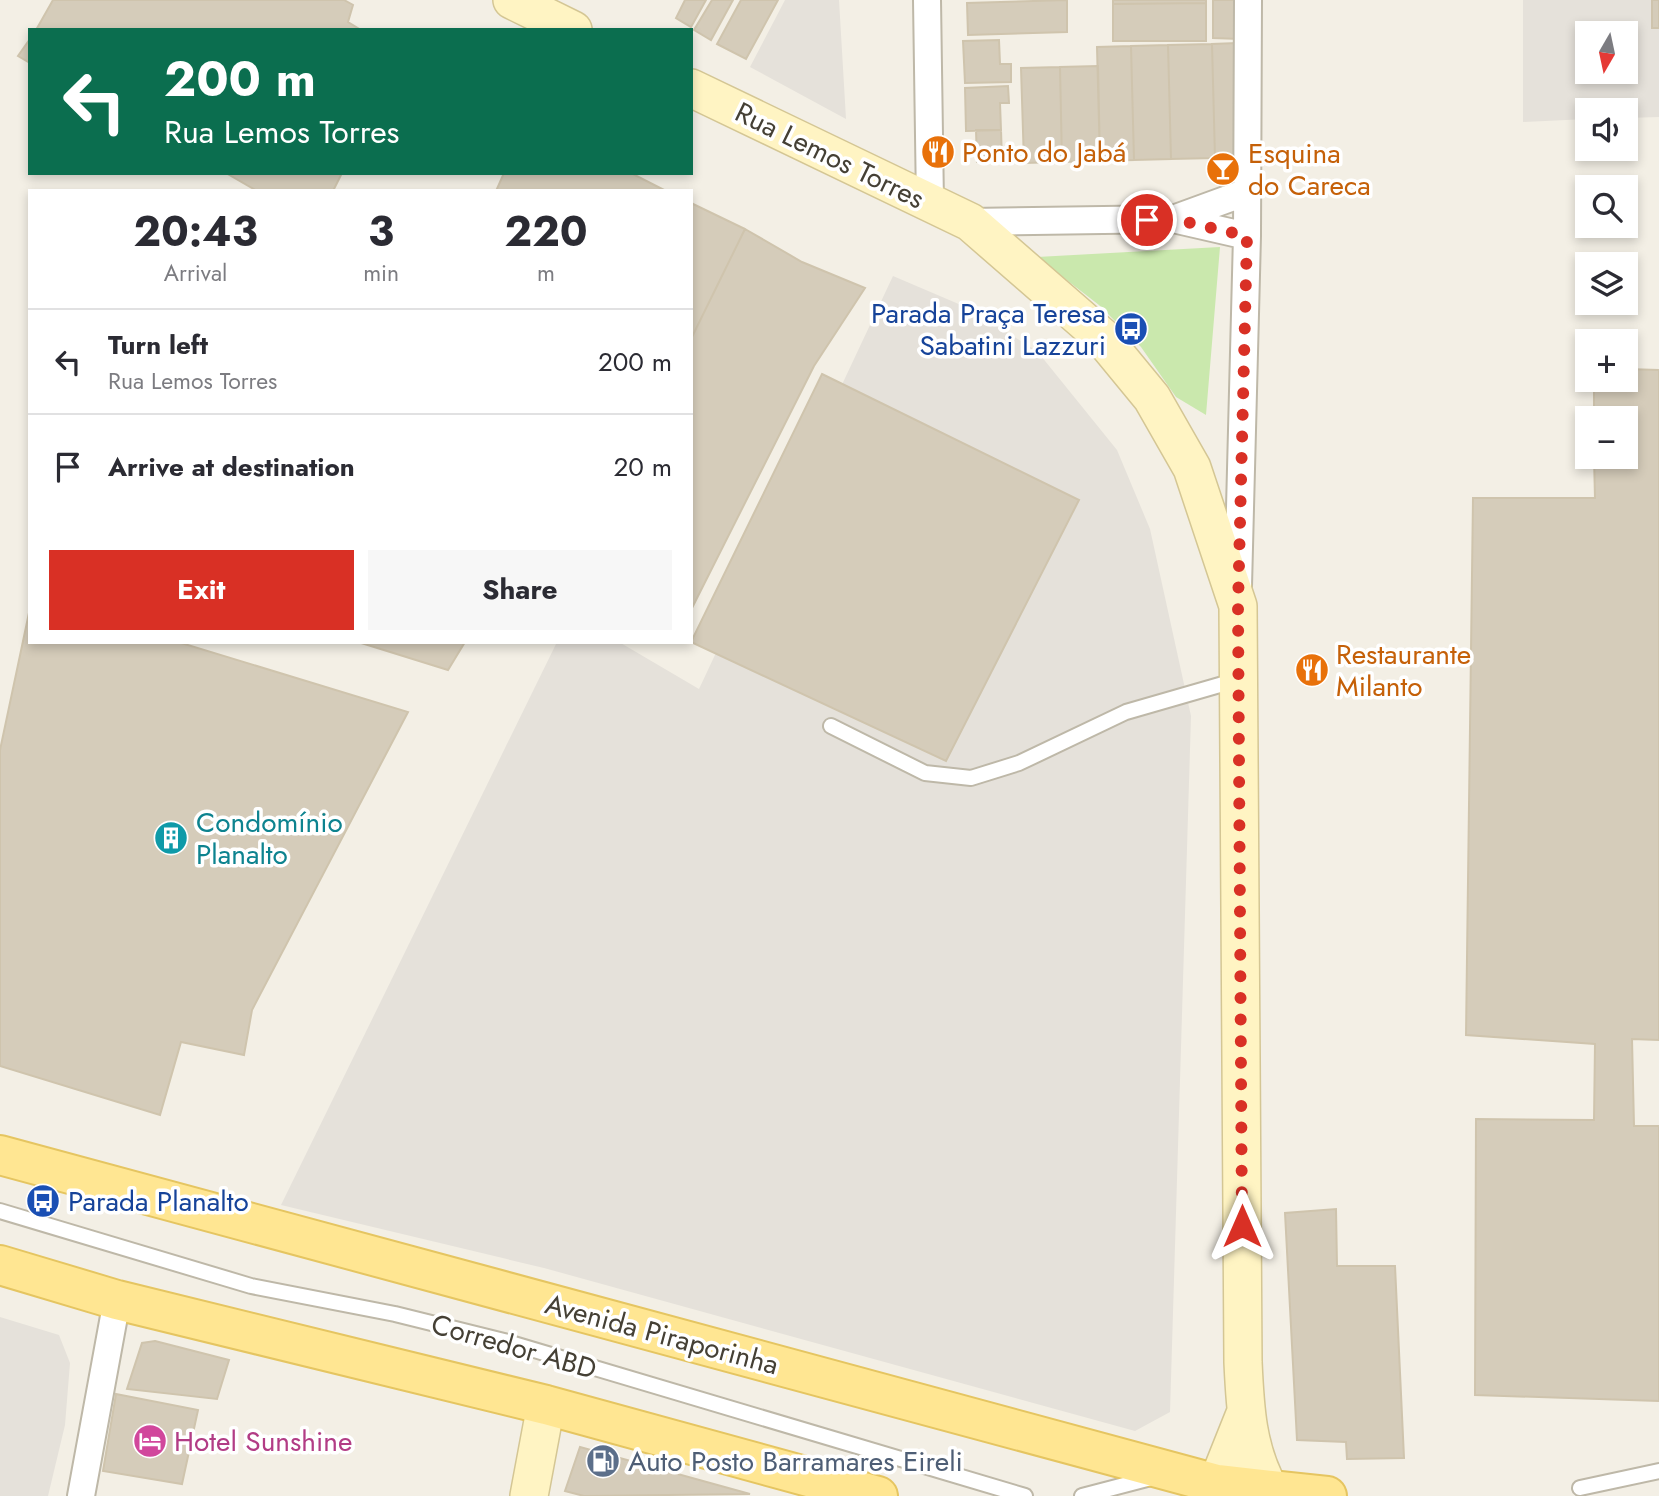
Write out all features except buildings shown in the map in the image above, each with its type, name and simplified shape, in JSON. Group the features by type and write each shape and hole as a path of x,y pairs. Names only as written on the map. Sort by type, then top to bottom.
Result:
{"main road":[{"name":"Avenida Piraporinha","path":"0,1155 1172,1472 1219,1490 1326,1496"},
{"path":"0,1265 117,1300 545,1405 878,1496"}],"street":[{"path":"512,0 569,28"},
{"path":"928,0 930,204"},
{"path":"1238,606 1247,236 1248,0"},
{"name":"Rua Lemos Torres","path":"693,89 970,222 1101,336 1152,398 1192,468 1238,606 1245,1414"},
{"name":"Rua Lemos Torres","path":"1173,219 1247,192"},
{"name":"Rua Lemos Torres","path":"970,222 1173,219 1247,236"},
{"path":"82,1496 117,1300"},
{"path":"529,1496 545,1405"},
{"path":"1219,1490 1245,1414"},
{"path":"1245,1414 1256,1466 1272,1493"}],"lane":[{"path":"831,726 926,773 971,778 1019,763 1126,712 1238,680"},
{"name":"Corredor ABD","path":"0,1211 251,1286 395,1314 504,1341 1025,1496"},
{"path":"1580,1488 1659,1471"},
{"path":"1082,1496 1172,1472"}],"shaded area":[{"path":"785,0 839,0 846,119 750,67"},
{"path":"1523,0 1659,0 1659,117 1638,118 1638,98 1575,98 1575,120 1523,122"},
{"path":"893,276 968,308 1037,351 1117,450 1150,529 1191,716 1170,1412 1135,1431 544,1268 281,1205 556,644 622,644 699,689"},
{"path":"0,1317 59,1335 70,1363 65,1425 48,1496 0,1496"}],"green space":[{"path":"1220,247 1206,415 1176,397 1141,347 1099,305 1037,257"}],"place":[{"name":"Ponto do Jabá","path":"938,152"},
{"name":"Esquina do Careca","path":"1223,169"},
{"name":"Parada Praça Teresa Sabatini Lazzuri","path":"1131,329"},
{"name":"Restaurante Milanto","path":"1312,670"},
{"name":"Condomínio Planalto","path":"171,838"},
{"name":"Parada Planalto","path":"43,1201"},
{"name":"Hotel Sunshine","path":"150,1441"},
{"name":"Auto Posto Barramares Eireli","path":"603,1461"}],"route":[{"path":"1147,220 1173,219 1247,236 1238,606 1242,1226"}]}
